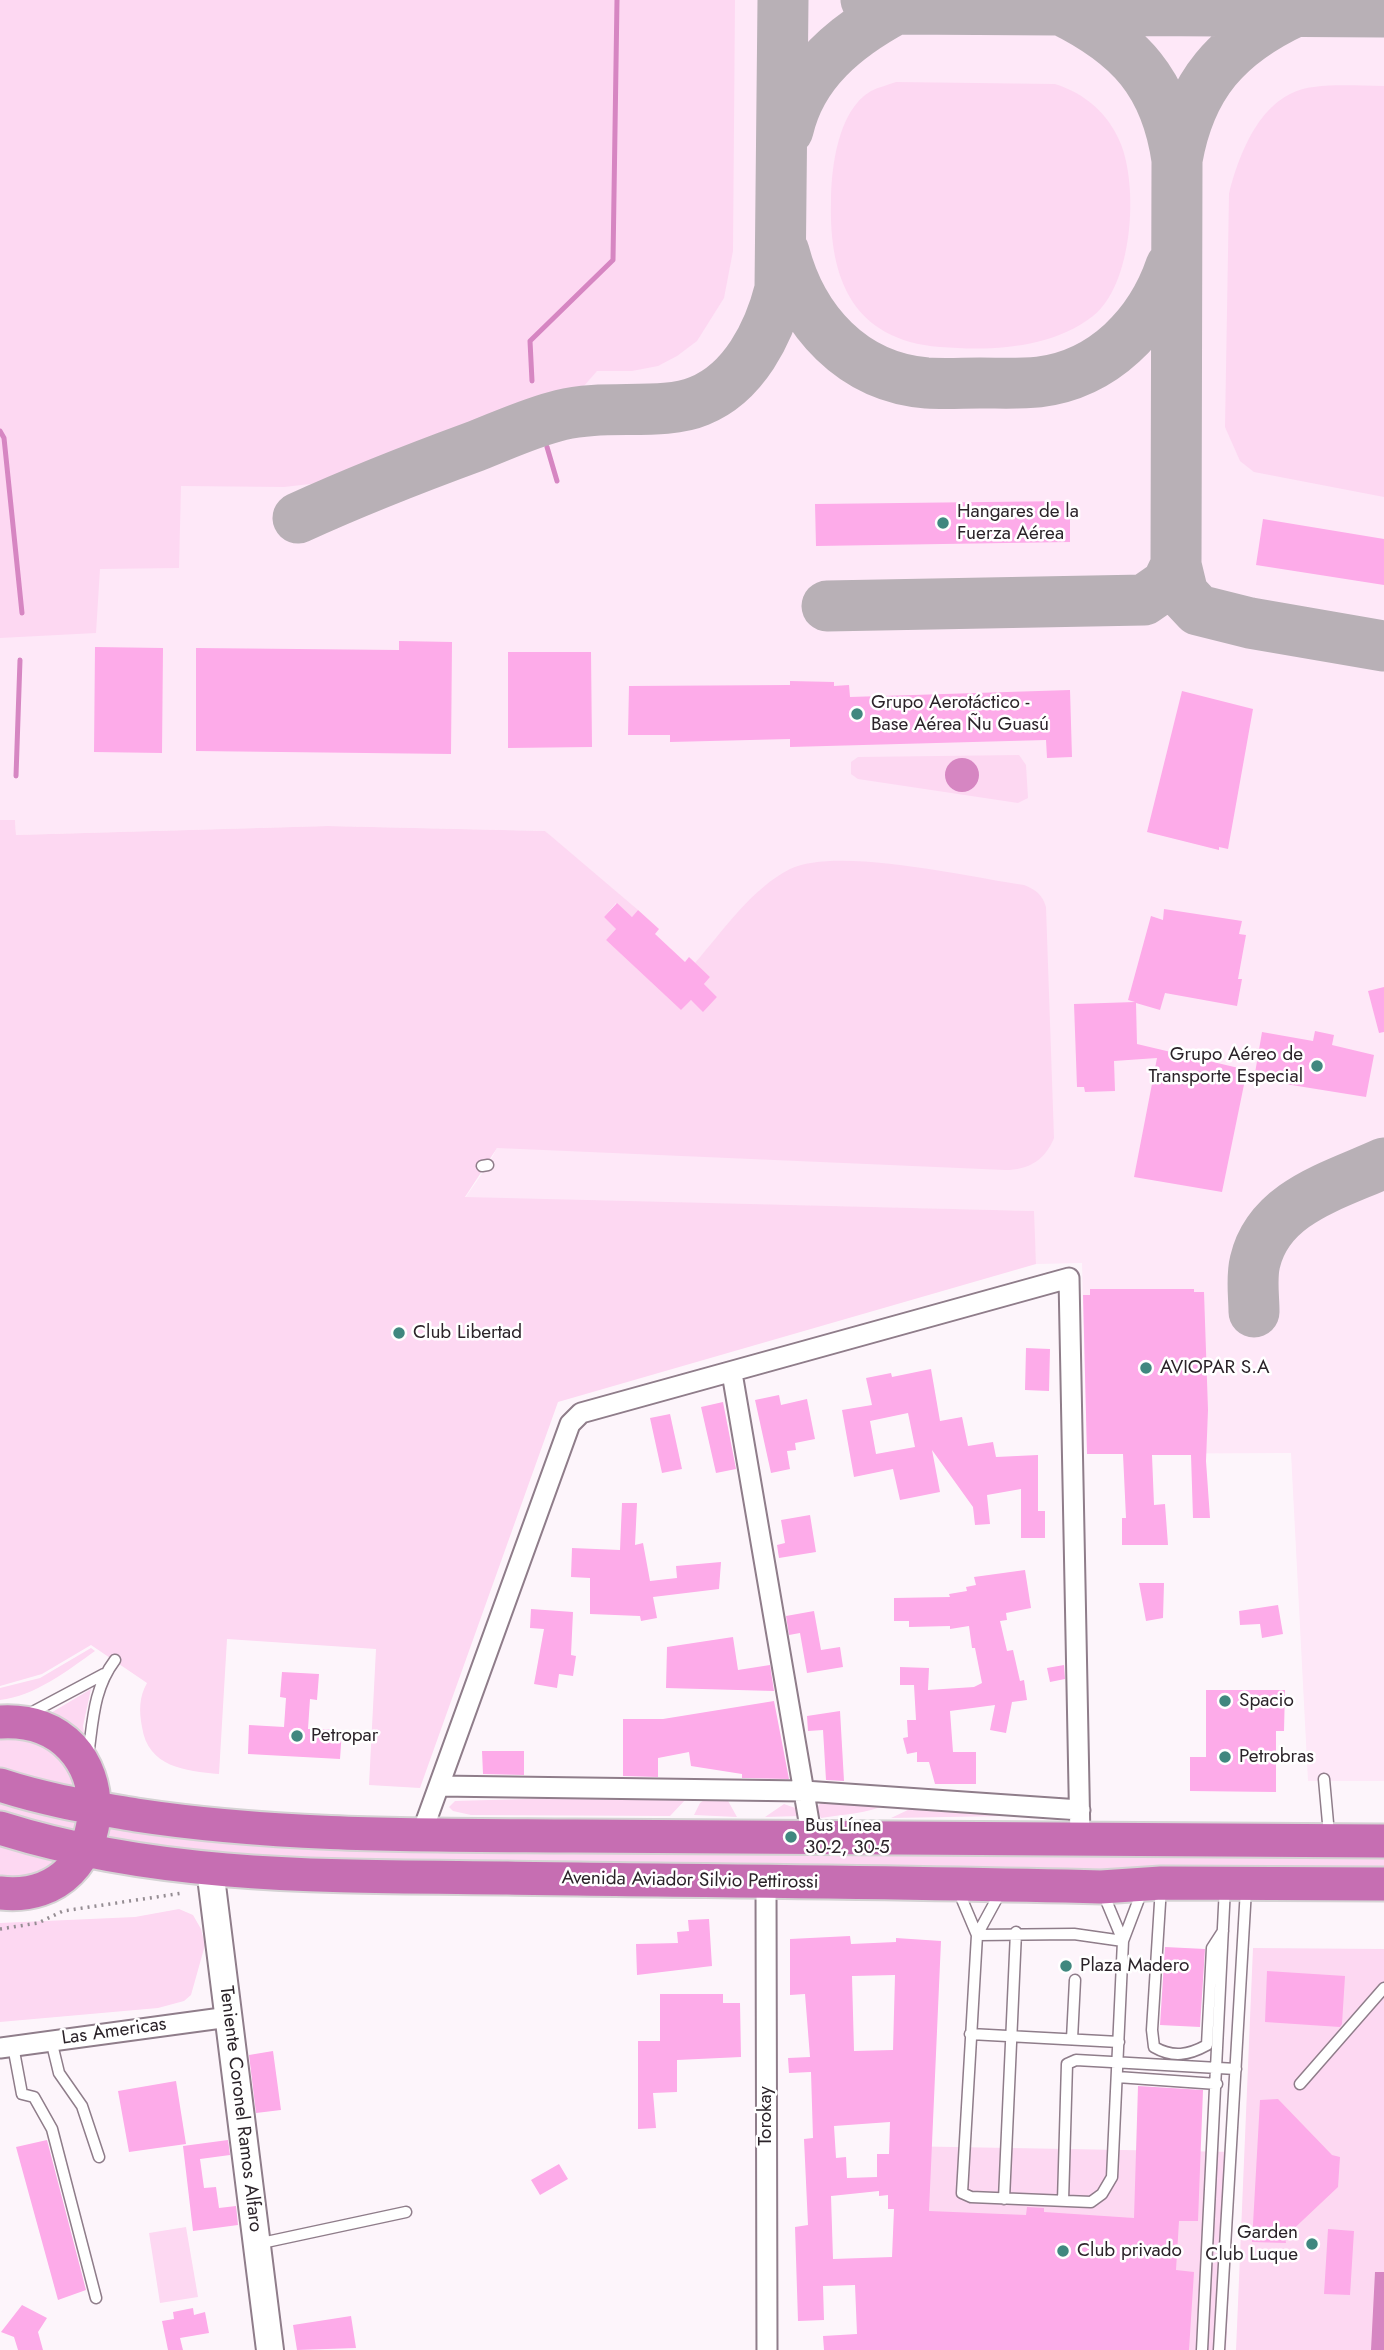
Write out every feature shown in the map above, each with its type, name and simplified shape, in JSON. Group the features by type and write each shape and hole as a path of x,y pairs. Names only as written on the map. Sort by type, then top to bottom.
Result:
{"highway":[{"path":"6,1721 36,1726 59,1736 88,1770 167,1820"},
{"path":"39,1889 65,1874 85,1851 94,1825 95,1809 88,1770"},
{"path":"0,1785 36,1797 167,1820 277,1829 421,1835 813,1839 1080,1824 1384,1841"},
{"name":"Avenida Aviador Silvio Pettirossi","path":"0,1828 85,1851 167,1864 211,1879 293,1875 1101,1887 1236,1883 1384,1884"},
{"path":"0,1893 39,1889 167,1864"}],"street":[{"path":"421,1835 570,1423 581,1413 1069,1278 1080,1824 804,1791 439,1786"},
{"path":"733,1373 813,1839"},
{"name":"Teniente Coronel Ramos Alfaro","path":"211,1879 270,2350"},
{"name":"Torokay","path":"765,1882 767,2350"},
{"name":"Las Americas","path":"7,2047 229,2017"}],"lane":[{"path":"88,1770 91,1723 104,1674 115,1660"},
{"path":"6,1721 104,1674"},
{"path":"1326,1780 1330,1840"},
{"path":"1202,2350 1223,1931 1236,1883"},
{"path":"1219,2350 1236,2069 1236,1883"},
{"path":"1004,1884 977,1935 962,2193 971,2197 1091,2202 1102,2194 1112,2177 1123,1941 1101,1887"},
{"path":"1153,1884 1152,2031 1154,2047 1166,2054 1179,2055 1207,2045 1212,1948 1223,1931"},
{"path":"1123,1941 1153,1884"},
{"path":"956,1885 977,1935"},
{"path":"977,1935 1016,1932 1074,1934 1123,1941"},
{"path":"1004,2199 1016,1932"},
{"path":"1072,2039 1075,1980"},
{"path":"1300,2084 1384,1988"},
{"path":"970,2034 1119,2042"},
{"path":"51,2040 59,2073 82,2106 99,2157"},
{"path":"7,2047 22,2094 34,2096 52,2129 96,2298"},
{"path":"1063,2201 1065,2067 1076,2060 1236,2069"},
{"path":"1117,2077 1217,2084"},
{"path":"256,2244 406,2213"},
{"path":"1207,2250 1224,2251"}],"path":[{"path":"0,1929 38,1923 63,1912 150,1896 211,1879"}],"shaded area":[{"path":"0,0 1384,0 1384,1781 1308,1781 1291,1453 1087,1454 1082,1263 1036,1264 1033,1211 465,1198 488,1165 606,940 604,917 617,903 545,831 328,826 16,835 15,820 0,820"},
{"path":"0,0 735,0 733,251 724,298 697,341 658,366 632,371 597,371 583,387 319,483 284,487 181,486 179,568 100,569 96,633 0,638"},
{"path":"896,82 1055,84 1076,93 1102,113 1120,142 1126,161 1129,234 1117,282 1093,316 1076,327 1040,341 1000,348 940,347 910,342 886,332 867,318 852,301 835,256 831,202 835,157 844,126 860,100 871,91"},
{"path":"1340,85 1384,86 1384,497 1254,472 1240,461 1225,427 1229,194 1247,142 1268,111 1296,91"},
{"path":"1019,755 1026,765 1028,798 1018,803 858,779 851,774 851,762 858,757"},
{"path":"962,758 974,763 979,775 974,787 962,792 950,787 945,775 950,763"},
{"name":"Club Libertad","path":"0,820 15,820 16,835 328,826 545,831 638,910 632,917 616,903 604,917 616,929 606,940 681,1010 691,1000 703,1011 717,997 704,984 710,977 695,963 750,899 790,869 811,863 870,862 938,870 1024,885 1038,893 1046,907 1054,1138 1041,1158 1029,1166 1005,1170 497,1148 465,1197 1034,1211 1036,1264 558,1402 420,1788 369,1785 376,1649 227,1639 219,1774 193,1771 170,1764 152,1751 142,1727 141,1699 147,1683 91,1645 42,1674 0,1686"},
{"path":"91,1648 95,1651 50,1682 13,1698 0,1700 0,1688 40,1678"},
{"path":"91,1689 83,1726 86,1748 44,1717"},
{"path":"0,1732 46,1740 84,1792 0,1772"},
{"path":"0,1794 85,1816 81,1837 0,1816"},
{"path":"594,1797 686,1799 670,1816 471,1815 453,1811 449,1807 455,1801"},
{"path":"708,1797 727,1799 737,1817 694,1815 700,1803"},
{"path":"821,1803 888,1804 864,1812 821,1818 816,1808"},
{"path":"784,1804 798,1809 800,1816 765,1817"},
{"path":"912,1808 1001,1813 1002,1816 891,1818"},
{"path":"101,1826 1384,1851 1384,1874 283,1863 102,1842"},
{"path":"0,1840 67,1856 63,1865 0,1884"},
{"path":"179,1909 193,1915 201,1929 205,1945 191,1995 184,2001 158,2008 0,2022 0,1923 135,1917"},
{"name":"Garden Club Luque","path":"1253,1948 1384,1949 1384,2350 1236,2350"},
{"name":"Club privado","path":"898,2146 1235,2152 1226,2350 895,2350"},
{"path":"186,2227 198,2297 160,2303 149,2233"},
{"path":"1375,2272 1384,2272 1384,2350 1371,2350"}],"building":[{"name":"Hangares de la Fuerza Aérea","path":"1070,501 1070,542 816,546 815,504"},
{"path":"1263,519 1384,539 1384,585 1256,565"},
{"path":"399,641 452,642 451,754 196,751 196,648 399,650"},
{"path":"95,647 163,648 162,753 94,752"},
{"path":"508,652 591,652 592,747 508,748"},
{"name":"Grupo Aerotáctico - Base Aérea Ñu Guasú","path":"790,681 849,685 850,697 1070,690 1072,757 1047,758 1046,740 790,747 790,739 670,742 670,735 628,735 629,686 790,685"},
{"path":"1182,691 1253,709 1228,849 1219,847 1219,850 1147,832"},
{"path":"617,903 632,917 638,910 659,929 655,934 685,962 689,957 710,977 704,984 717,997 703,1012 691,1000 681,1010 606,940 616,929 604,917"},
{"path":"1164,909 1242,921 1239,934 1246,935 1238,979 1242,979 1237,1006 1165,993 1160,1010 1136,1003 1137,1044 1247,1070 1222,1192 1134,1177 1157,1058 1114,1061 1115,1091 1085,1092 1084,1087 1077,1087 1074,1004 1135,1002 1128,1000 1151,916 1163,920"},
{"path":"1384,987 1384,1032 1379,1033 1368,991"},
{"name":"Grupo Aéreo de Transporte Especial","path":"1315,1031 1334,1035 1332,1045 1374,1055 1366,1097 1254,1079 1262,1032 1313,1041"},
{"name":"AVIOPAR S.A","path":"1090,1289 1194,1289 1194,1292 1204,1292 1208,1410 1206,1461 1210,1518 1193,1518 1191,1455 1152,1455 1154,1505 1165,1504 1168,1545 1122,1545 1122,1518 1126,1518 1123,1454 1087,1454 1083,1295 1090,1295"},
{"path":"1026,1348 1050,1349 1049,1391 1025,1390"},
{"path":"931,1369 940,1421 962,1417 968,1446 993,1442 996,1457 1038,1455 1038,1511 1045,1511 1045,1538 1021,1538 1021,1489 987,1495 990,1524 975,1525 973,1507 932,1450 940,1492 900,1500 893,1469 854,1477 842,1410 872,1405 866,1378 891,1373 892,1377","holes":["908,1413 915,1447 876,1454 870,1421"]},
{"path":"779,1395 781,1405 807,1399 815,1439 795,1443 796,1450 787,1451 790,1469 771,1473 755,1400"},
{"path":"723,1402 736,1469 716,1473 701,1407"},
{"path":"670,1414 682,1469 662,1473 650,1418"},
{"path":"622,1503 637,1503 635,1545 643,1543 650,1581 677,1578 676,1566 721,1562 719,1589 653,1597 657,1618 641,1621 640,1616 590,1614 590,1578 571,1577 572,1548 620,1550"},
{"path":"810,1515 816,1552 779,1558 777,1545 785,1543 781,1520"},
{"path":"1025,1570 1031,1608 1006,1613 1007,1620 1000,1621 1007,1651 1013,1650 1020,1681 1024,1680 1027,1700 1012,1702 1006,1733 990,1730 995,1705 950,1711 953,1752 976,1752 976,1784 935,1784 929,1762 917,1762 917,1752 907,1754 903,1738 908,1737 907,1720 916,1720 914,1685 900,1685 900,1667 929,1668 928,1690 974,1687 982,1683 975,1648 972,1648 969,1626 950,1629 950,1626 909,1627 909,1621 894,1621 894,1598 950,1597 949,1594 967,1591 966,1587 976,1585 974,1577"},
{"path":"1139,1583 1164,1583 1163,1618 1146,1621"},
{"path":"1278,1605 1283,1634 1262,1638 1260,1624 1240,1625 1239,1611"},
{"path":"531,1609 573,1612 571,1655 576,1656 573,1676 559,1674 557,1688 534,1684 544,1629 530,1628"},
{"path":"814,1611 821,1650 840,1647 843,1667 807,1673 800,1633 789,1635 786,1616"},
{"path":"733,1637 738,1670 770,1665 774,1691 666,1688 667,1647"},
{"path":"1064,1665 1065,1679 1050,1682 1047,1668"},
{"path":"282,1672 319,1674 317,1700 310,1699 308,1729 342,1730 340,1759 248,1754 249,1725 284,1727 286,1698 280,1697"},
{"path":"1206,1690 1285,1690 1284,1731 1276,1731 1276,1792 1190,1791 1190,1757 1206,1757"},
{"path":"774,1701 789,1779 742,1778 742,1774 691,1766 689,1752 658,1758 658,1777 623,1776 623,1719 663,1719"},
{"path":"840,1711 844,1781 826,1780 823,1730 808,1731 807,1716"},
{"path":"482,1751 524,1751 524,1775 483,1774"},
{"path":"709,1919 712,1966 637,1975 636,1944 678,1943 677,1932 689,1931 688,1920"},
{"path":"850,1936 851,1944 896,1942 896,1938 941,1941 929,2211 1026,2215 1027,2207 1044,2208 1044,2212 1134,2218 1138,2086 1203,2090 1198,2221 1179,2221 1176,2270 1194,2272 1189,2350 824,2350 823,2336 857,2334 855,2285 823,2286 824,2320 798,2321 795,2227 808,2225 804,2139 813,2138 811,2072 789,2073 788,2058 810,2057 805,1994 790,1995 790,1939","holes":["895,1975 893,2050 854,2051 852,1976","890,2122 889,2154 877,2154 877,2177 847,2178 846,2157 836,2158 834,2126","879,2191 879,2196 888,2195 888,2209 894,2209 892,2257 833,2259 831,2196"]},
{"path":"1165,1947 1205,1949 1200,2027 1160,2025"},
{"path":"1267,1971 1345,1976 1340,2027 1265,2022"},
{"path":"660,1994 723,1994 723,2003 740,2003 741,2057 677,2060 677,2092 653,2093 656,2128 638,2129 638,2041 660,2041"},
{"path":"273,2051 281,2110 256,2113 249,2055"},
{"path":"176,2081 186,2144 129,2152 118,2091"},
{"path":"1278,2099 1332,2155 1340,2157 1338,2187 1285,2237 1286,2243 1252,2242 1260,2100"},
{"path":"47,2140 86,2290 58,2300 16,2147"},
{"path":"228,2140 230,2155 200,2159 204,2188 216,2187 219,2208 236,2206 238,2225 193,2231 183,2146"},
{"path":"559,2164 568,2179 540,2195 531,2180"},
{"path":"1328,2229 1354,2231 1350,2295 1324,2294"},
{"path":"22,2305 47,2318 38,2332 43,2350 18,2350 14,2337 1,2332"},
{"path":"193,2308 194,2315 205,2312 209,2333 180,2338 183,2350 168,2350 162,2321 174,2319 173,2312"},
{"path":"351,2316 356,2348 297,2350 293,2325"}],"waterway":[{"path":"532,381 530,341 613,260 617,0"},
{"path":"0,431 4,438 22,613"},
{"path":"547,447 557,481"},
{"path":"16,776 20,660"}],"taxiway":[{"path":"298,518 387,480 550,418 596,410 669,408 699,401 715,393 742,369 769,323 780,289 783,0"},
{"path":"788,130 803,90 828,58 860,31 896,9 866,0"},
{"path":"896,9 1384,12"},
{"path":"1061,10 1107,37 1141,69 1164,109 1177,160 1191,110 1216,69 1250,37 1296,11"},
{"path":"1177,160 1176,565 1183,594 1198,610 1250,623 1384,646"},
{"path":"784,252 803,301 834,341 876,370 927,383 1039,382 1084,369 1104,357 1138,327 1162,288 1171,266"},
{"path":"827,606 1144,600 1167,584 1176,565"},
{"path":"1254,1312 1255,1262 1263,1241 1274,1224 1306,1199 1384,1163"}],"place":[{"name":"Hangares de la Fuerza Aérea","path":"943,523"},
{"name":"Grupo Aerotáctico - Base Aérea Ñu Guasú","path":"857,714"},
{"name":"Grupo Aéreo de Transporte Especial","path":"1317,1066"},
{"name":"Club Libertad","path":"399,1333"},
{"name":"AVIOPAR S.A","path":"1146,1368"},
{"name":"Spacio","path":"1225,1701"},
{"name":"Petropar","path":"297,1736"},
{"name":"Petrobras","path":"1225,1757"},
{"name":"Bus Línea 30-2, 30-5","path":"791,1837"},
{"name":"Plaza Madero","path":"1066,1966"},
{"name":"Garden Club Luque","path":"1312,2244"},
{"name":"Club privado","path":"1063,2251"}]}
